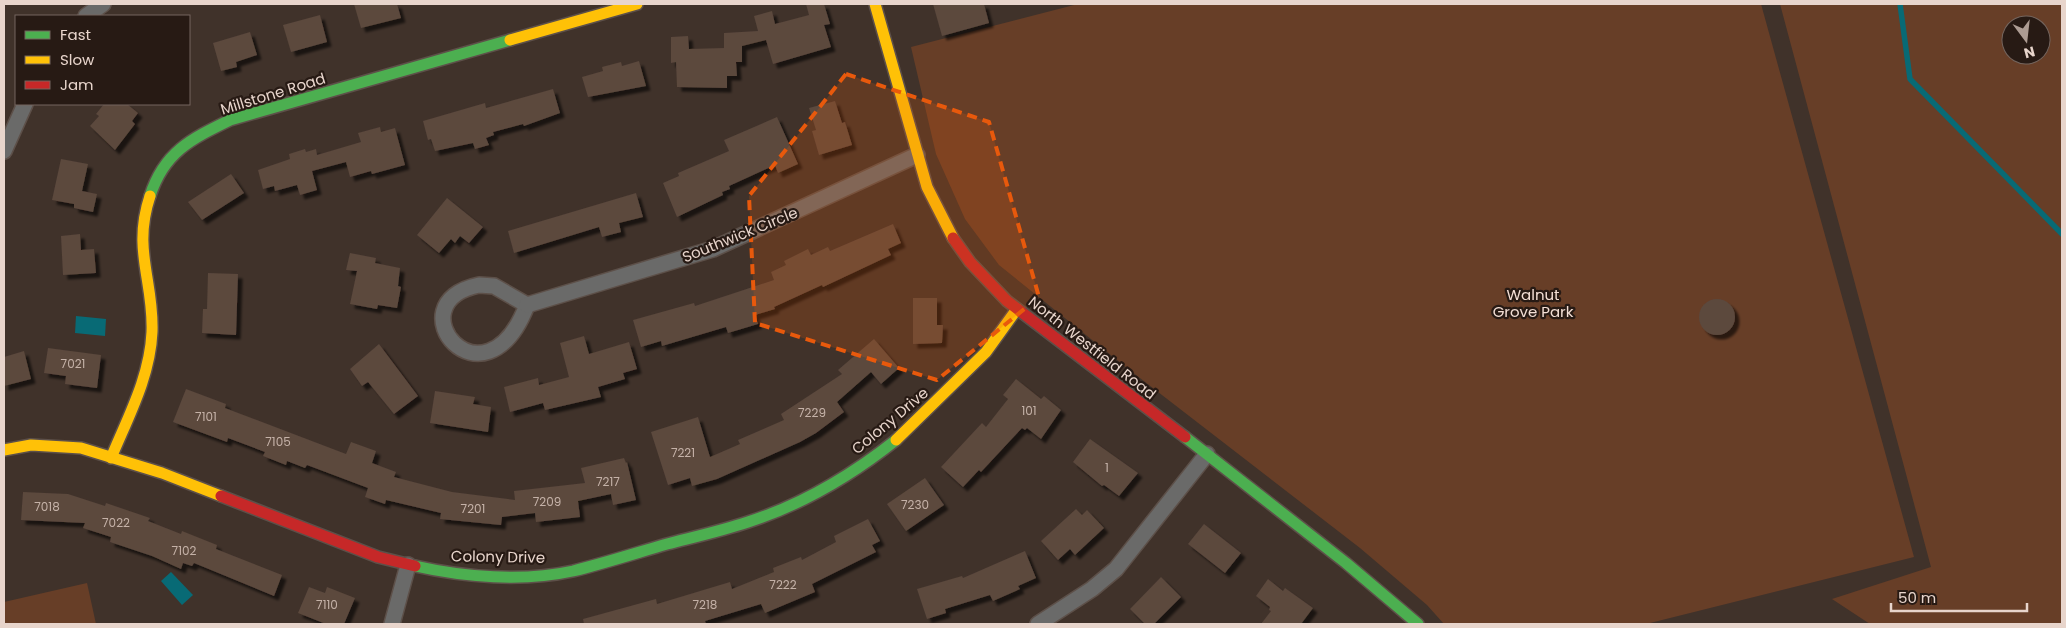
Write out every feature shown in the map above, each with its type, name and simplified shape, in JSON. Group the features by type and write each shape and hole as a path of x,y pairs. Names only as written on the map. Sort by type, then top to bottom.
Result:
{"street":[{"path":"87,15 103,4"},
{"name":"Millstone Road","path":"111,458 140,387 148,359 152,332 142,254 141,230 149,194 161,171 192,138 230,120 637,4"},
{"name":"North Westfield Road","path":"875,4 927,187 954,240 970,262 1017,308 1346,563 1418,624"},
{"path":"4,152 25,105"},
{"name":"Southwick Circle","path":"527,305 713,249 917,155"},
{"path":"494,286 527,305 521,319 508,338 493,349 481,353 470,354 460,350 449,340 444,328 447,303 455,293 466,288 494,286"},
{"name":"Colony Drive","path":"4,450 31,445 81,448 162,473 378,557 408,565 483,575 527,576 571,572 748,522 785,508 815,493 877,455 907,431 986,352 1017,308"},
{"path":"1038,624 1078,599 1116,569 1207,454"},
{"path":"392,624 408,565"}],"highlighted area":[{"path":"846,74 989,122 1039,297 937,380 755,323 749,196"}],"green space":[{"name":"Walnut Grove Park","path":"1078,4 1761,4 1914,557 1646,624 1444,624 1427,605 1360,548 1127,368 999,265 965,219 936,154 911,47"},
{"path":"1780,4 2062,4 2062,624 1870,624 1832,599 1931,567"},
{"path":"87,583 96,624 4,624 4,602"}],"water":[{"path":"76,316 106,319 105,336 75,333"},
{"path":"171,572 193,595 182,605 161,581"}],"building":[{"path":"354,4 397,4 401,18 361,28"},
{"path":"806,4 824,4 830,24 824,25 831,47 773,64 766,40 742,46 742,62 736,62 737,76 727,76 727,88 677,87 676,62 671,63 671,37 688,36 689,49 724,48 724,33 758,31 754,16 772,11 775,24 809,15"},
{"path":"933,4 984,4 989,23 942,36"},
{"path":"320,15 327,42 291,52 283,25"},
{"path":"250,32 257,55 236,62 237,67 221,71 213,43"},
{"path":"639,61 646,86 588,97 582,77 603,71 602,67 621,62 622,66"},
{"path":"553,89 560,113 524,126 523,124 493,132 494,135 486,138 489,145 475,149 473,143 435,151 431,139 428,140 423,121 485,103 486,108"},
{"path":"835,101 842,123 845,122 852,145 819,155 812,131 816,130 809,108"},
{"path":"103,105 128,105 138,113 132,121 135,124 115,150 90,126 99,116 96,114"},
{"path":"777,117 798,164 778,173 775,165 729,186 730,189 722,192 723,195 677,217 663,183 679,176 678,173 729,151 724,140"},
{"path":"380,127 381,132 395,128 405,165 372,174 371,171 350,177 346,162 312,171 317,190 300,195 297,185 275,191 274,186 263,189 258,170 290,159 289,154 305,149 306,152 316,149 317,155 361,142 358,133"},
{"path":"61,159 88,164 82,191 97,194 93,212 74,208 74,204 52,200"},
{"path":"231,174 244,193 202,220 188,202"},
{"path":"636,193 643,217 619,223 621,232 602,237 599,227 514,253 508,231"},
{"path":"447,198 483,227 469,243 460,236 455,243 451,239 439,253 417,235"},
{"path":"893,224 901,243 888,249 891,255 823,287 822,285 774,307 775,309 755,315 758,324 728,333 726,327 662,346 661,341 641,347 633,320 694,303 695,306 774,280 771,272 786,265 784,261 808,249 811,255 828,247 830,251"},
{"path":"80,234 81,250 94,249 96,273 63,275 61,236"},
{"path":"350,253 376,258 375,263 400,268 398,286 401,287 397,308 378,305 377,309 350,304 357,271 346,270"},
{"path":"208,273 238,274 236,335 202,333 203,309 207,309"},
{"path":"913,298 937,298 937,325 943,325 942,343 913,344"},
{"path":"1717,299 1729,305 1735,317 1729,329 1717,335 1705,329 1699,317 1705,305"},
{"path":"584,336 589,354 629,342 637,369 623,373 625,379 598,387 601,397 545,410 543,403 510,412 504,387 538,378 539,385 569,377 560,343"},
{"path":"874,339 899,368 881,384 871,372 837,402 844,412 816,433 717,479 692,486 690,478 668,485 651,432 698,417 710,457 740,444 738,440 784,420 781,414 842,374 838,370"},
{"path":"379,344 418,396 394,414 368,382 362,386 350,369"},
{"path":"48,348 101,355 97,388 65,384 66,376 44,373"},
{"path":"24,351 31,379 4,386 4,357"},
{"path":"1016,379 1041,399 1044,396 1061,410 1041,439 1027,428 1025,430 1022,428 981,472 979,470 963,487 941,467 982,423 986,427 1008,399 1003,395"},
{"path":"186,389 226,404 225,408 346,454 351,442 376,451 372,463 396,472 394,477 452,492 515,500 514,491 585,483 581,468 624,458 627,462 636,500 613,505 611,494 578,501 580,517 536,522 535,513 502,517 501,525 440,519 441,513 386,500 385,504 365,497 368,488 307,465 305,468 287,461 286,465 263,456 265,452 228,438 227,442 173,422"},
{"path":"435,391 475,397 473,404 491,407 488,432 430,423"},
{"path":"1090,439 1138,473 1119,496 1104,485 1102,486 1073,462"},
{"path":"925,478 944,505 906,531 887,504"},
{"path":"23,492 68,494 105,506 106,503 150,518 148,521 181,534 182,531 217,545 216,549 282,575 274,596 194,563 192,566 183,563 181,569 152,556 110,542 111,537 83,528 85,523 21,520"},
{"path":"1076,509 1082,515 1087,510 1104,528 1075,555 1070,549 1058,560 1041,541"},
{"path":"868,519 880,541 872,545 876,552 812,584 815,592 765,613 761,604 705,621 706,624 584,624 583,619 656,599 657,604 730,582 732,589 774,572 773,568 801,557 802,560 836,542 834,536"},
{"path":"1204,524 1241,553 1225,573 1188,544"},
{"path":"1025,551 1036,578 1018,586 1020,589 993,601 990,595 945,609 946,613 927,619 917,589 962,576 963,578"},
{"path":"1161,577 1181,597 1154,624 1145,624 1130,609"},
{"path":"1268,579 1283,591 1285,588 1313,608 1301,624 1261,624 1271,611 1269,610 1270,607 1256,596"},
{"path":"309,587 325,593 327,587 355,598 344,624 326,624 298,613"}],"waterway":[{"path":"1900,4 1910,79 2062,234"}],"traffic: fast":[{"path":"150,196 163,168 171,158 191,141 230,120 510,40"},
{"path":"1185,437 1346,563 1418,624"},
{"path":"415,566 453,573 494,577 534,576 585,568 768,515 807,498 844,477 896,440"}],"traffic: slow":[{"path":"510,40 637,4"},
{"path":"875,4 927,187 953,238"},
{"path":"111,458 143,381 150,349 152,314 143,249 145,215 150,196"},
{"path":"896,440 986,352 1017,309"},
{"path":"4,450 31,445 81,448 162,473 221,496"}],"traffic: jam":[{"path":"953,238 970,262 1007,301 1185,437"},
{"path":"221,496 378,557 415,566"}]}
